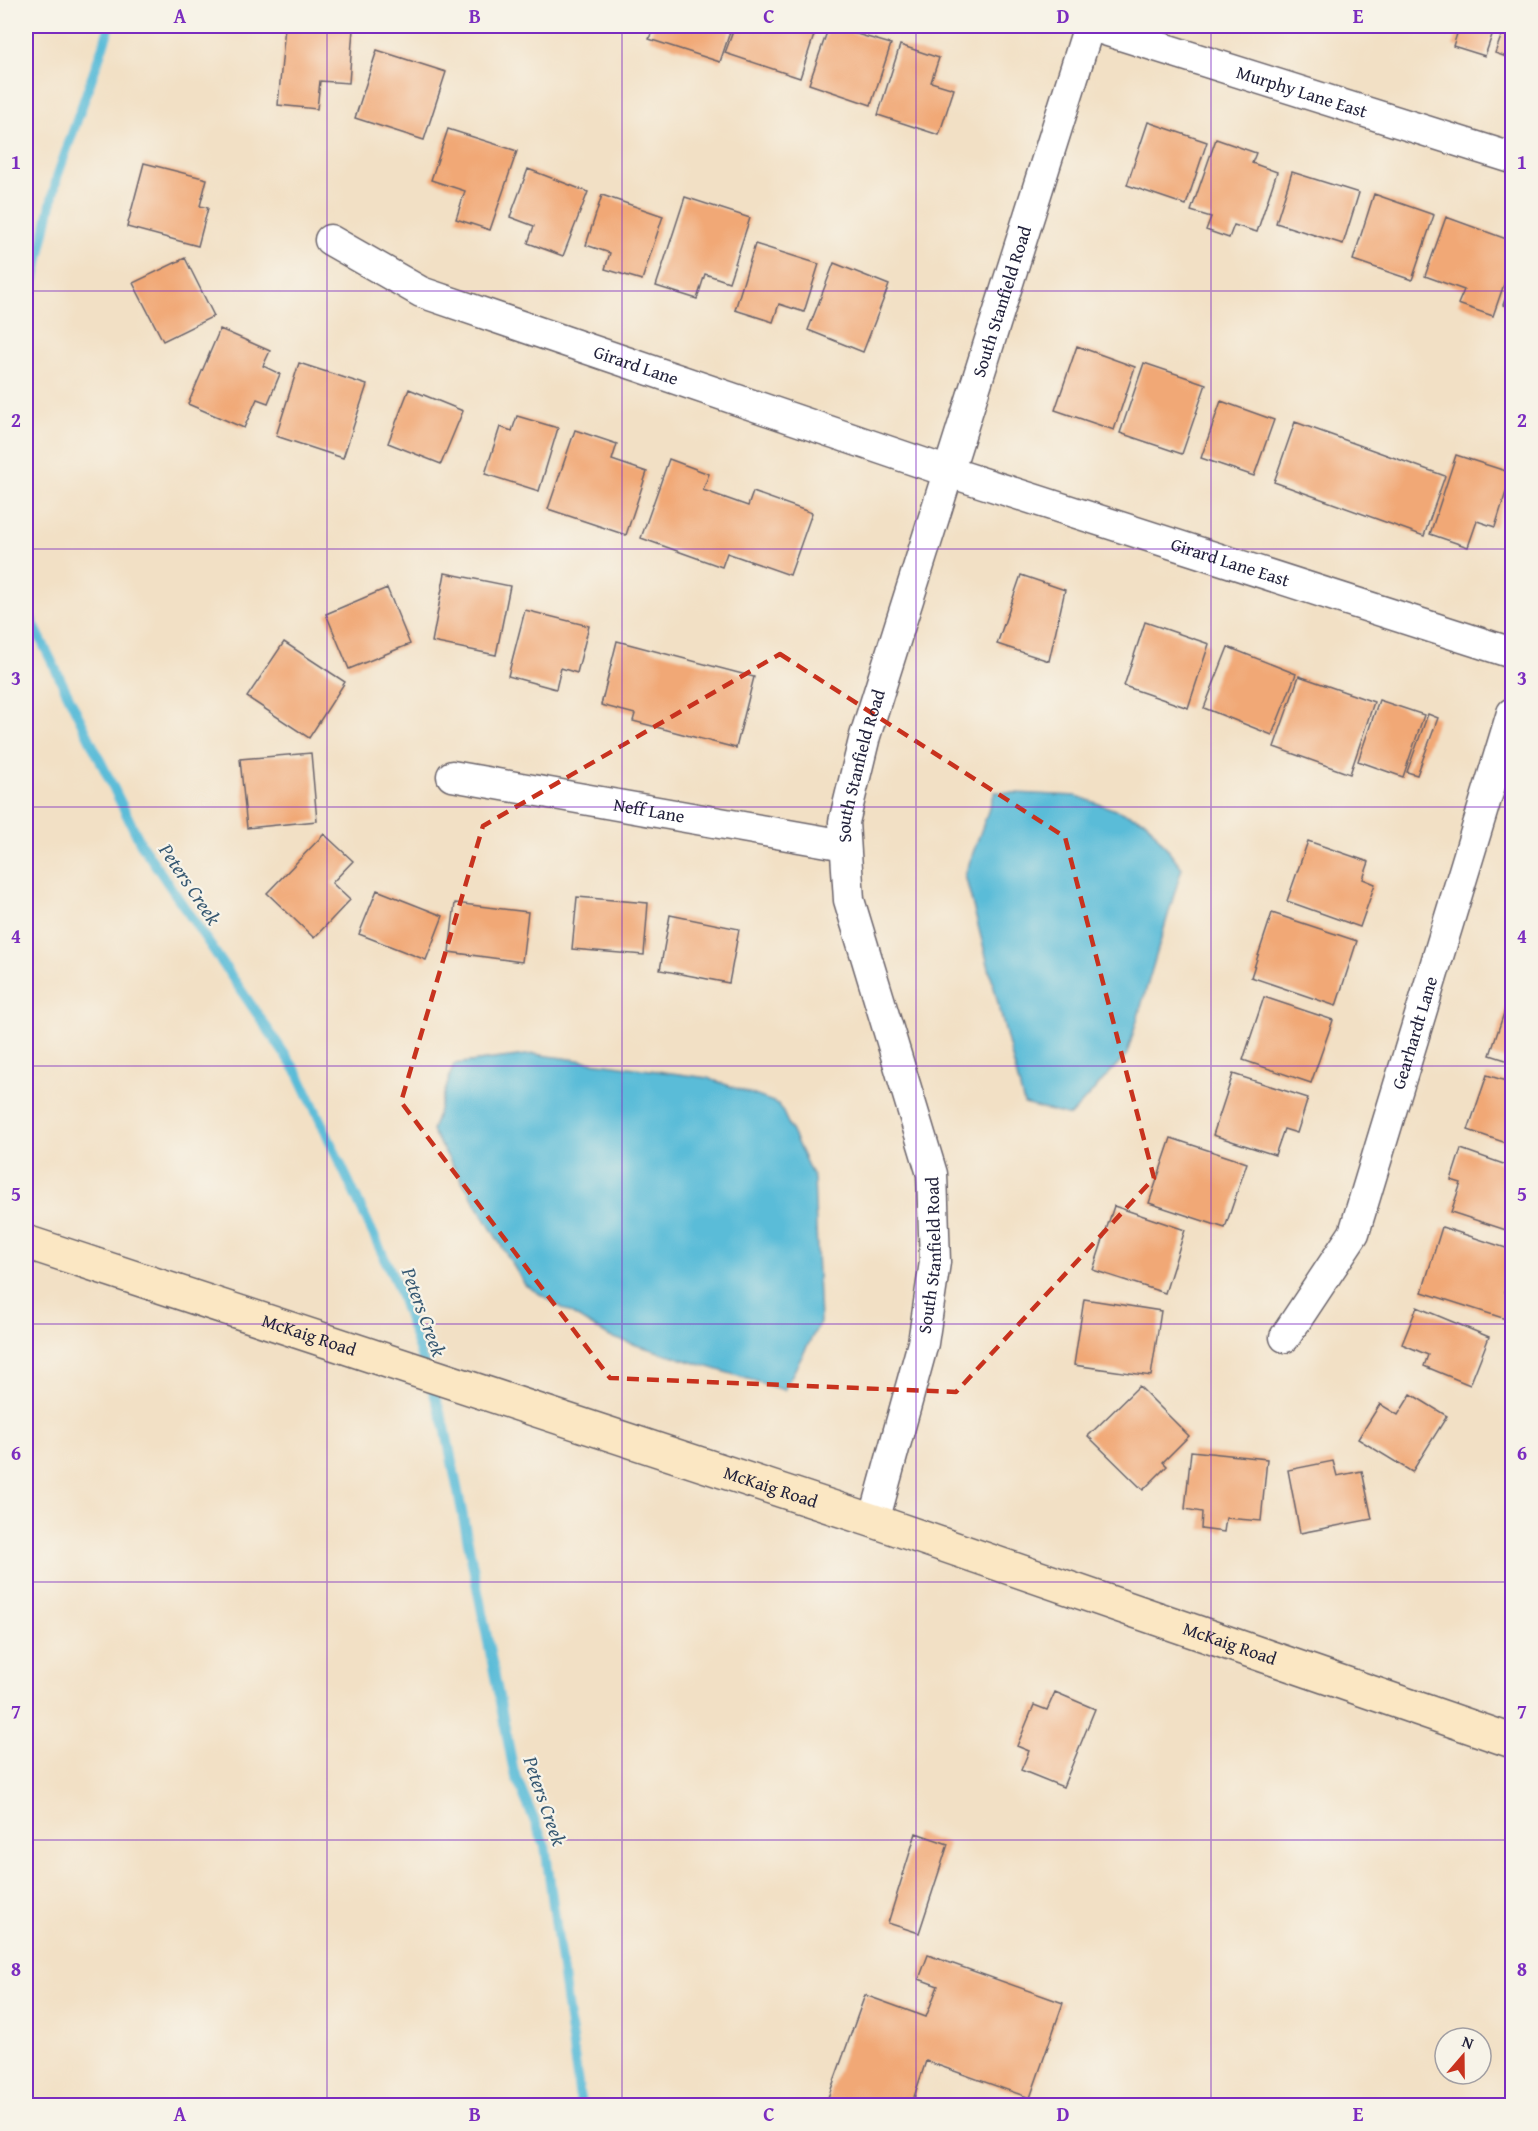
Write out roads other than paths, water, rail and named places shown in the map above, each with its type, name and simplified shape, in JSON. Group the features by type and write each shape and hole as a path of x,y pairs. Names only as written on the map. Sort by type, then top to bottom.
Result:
{"street":[{"name":"Murphy Lane East","path":"1090,26 1512,158"},
{"name":"South Stanfield Road","path":"874,1521 923,1343 935,1262 932,1174 849,900 844,822 865,736 1090,26"},
{"name":"Girard Lane","path":"330,240 421,292 949,472"},
{"name":"Girard Lane East","path":"949,472 1512,653"},
{"name":"Gearhardt Lane","path":"1285,1337 1354,1233 1512,713"},
{"name":"Neff Lane","path":"452,776 845,845"},
{"name":"McKaig Road","path":"26,1242 874,1521 1512,1741"}],"water":[{"path":"995,792 1077,796 1146,821 1182,868 1127,1054 1070,1116 1024,1104 965,875"},
{"path":"534,1054 708,1078 779,1104 814,1179 820,1322 784,1390 610,1337 525,1285 432,1131 454,1064"}],"waterway":[{"name":"Peters Creek","path":"26,317 57,177 110,26"},
{"name":"Peters Creek","path":"26,609 141,844 299,1075 397,1285 425,1367"},
{"name":"Peters Creek","path":"430,1382 445,1427 514,1772 545,1846 581,2106"}]}
